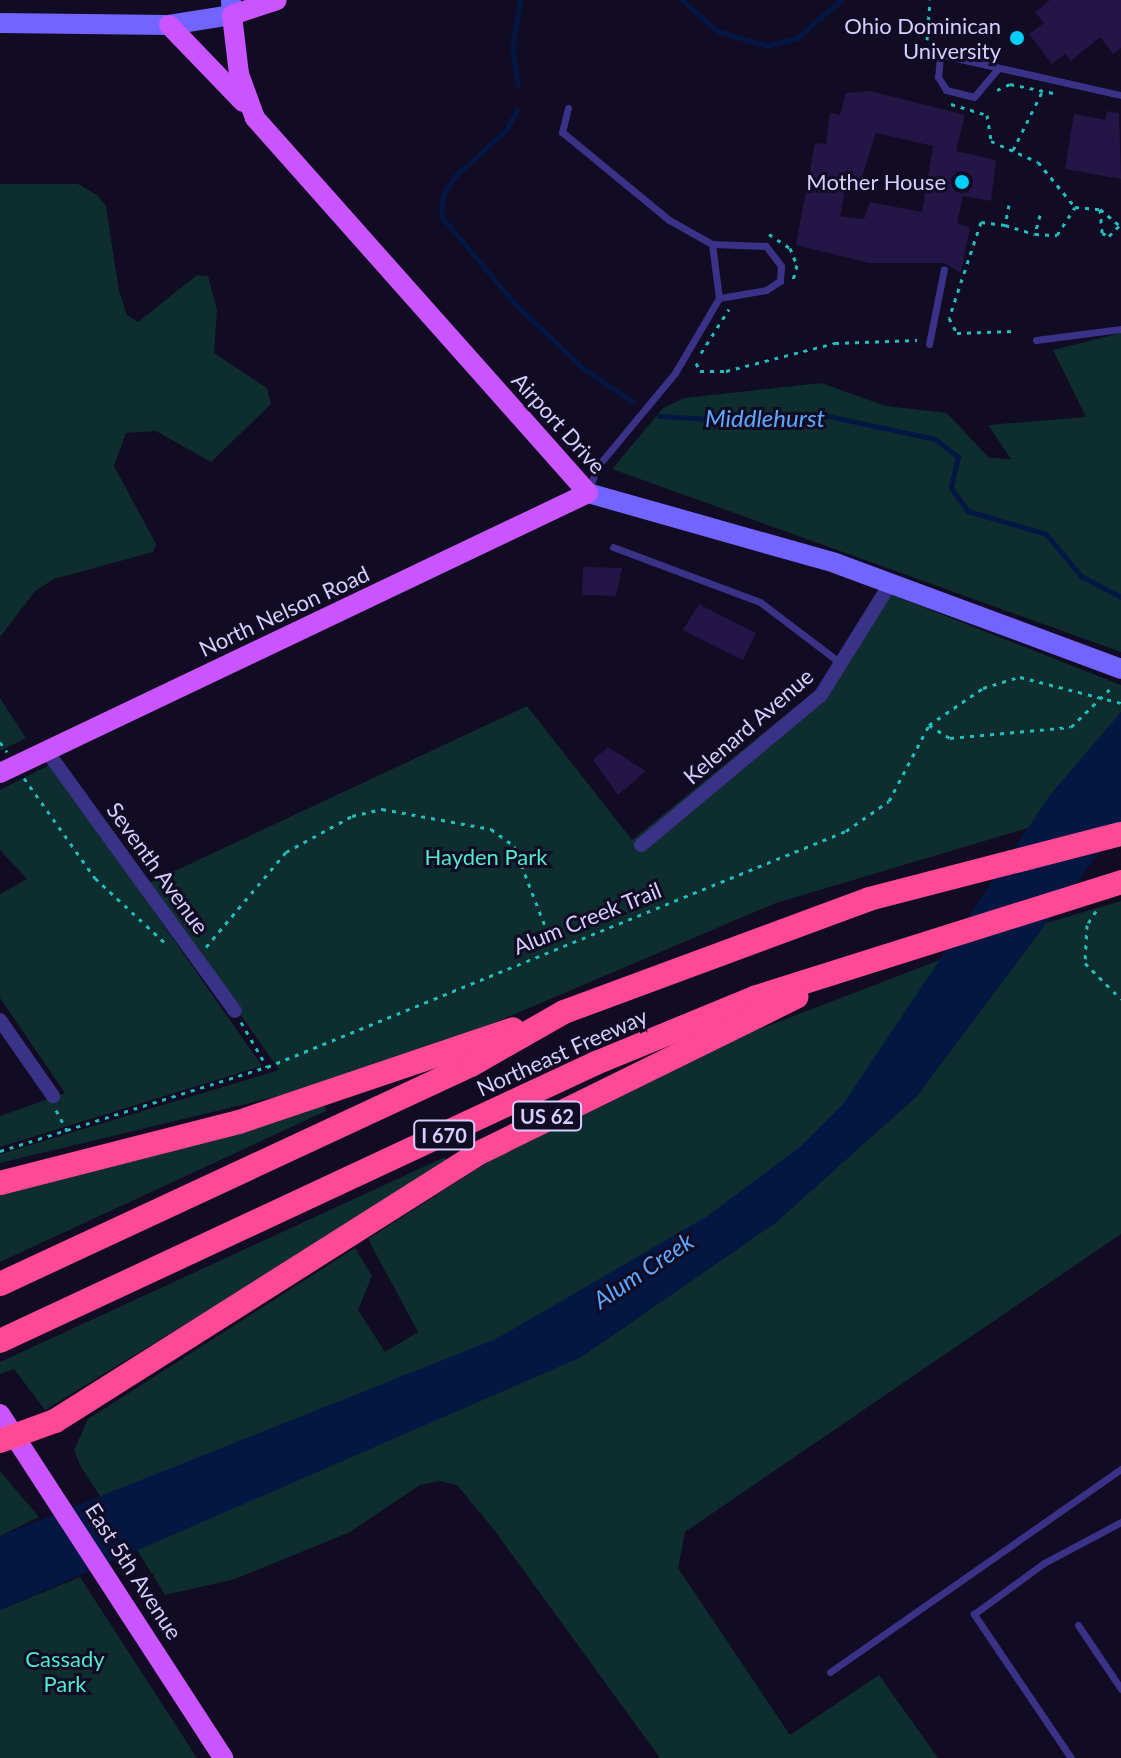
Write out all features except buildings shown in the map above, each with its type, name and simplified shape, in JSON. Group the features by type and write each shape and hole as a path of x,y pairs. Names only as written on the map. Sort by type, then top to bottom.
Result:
{"highway":[{"name":"Northeast Freeway","path":"0,1284 471,1065 564,1012 916,885 1121,834"},
{"name":"Northeast Freeway","path":"0,1341 596,1063 757,997 1121,882"},
{"name":"US 62","path":"8,1439 55,1421 477,1154 897,951"},
{"path":"0,1183 239,1122 564,1012"}],"main road":[{"path":"0,23 169,25 232,7 277,0"},
{"name":"Airport Drive","path":"232,7 239,74 255,118 588,493 678,513 890,584 1121,669"},
{"path":"169,25 203,53 255,118"},
{"name":"North Nelson Road","path":"8,768 588,493"},
{"name":"East 5th Avenue","path":"0,1414 8,1439 40,1473 142,1627 223,1758"}],"street":[{"name":"Kelenard Avenue","path":"641,845 821,695 844,666 890,584"},
{"name":"Seventh Avenue","path":"46,750 235,1011"},
{"path":"0,1020 53,1096"}],"lane":[{"path":"925,51 997,70 1121,95"},
{"path":"940,56 938,77 946,90 974,97 997,70"},
{"path":"568,108 562,132 669,220 712,244 766,246 777,255 780,281 719,298"},
{"path":"588,493 597,467 675,373 719,298 712,244"},
{"path":"929,344 944,269"},
{"path":"1036,340 1121,329"},
{"path":"613,547 760,602 844,666"},
{"path":"830,1672 1121,1469"},
{"path":"1071,1758 974,1614 1044,1563 1121,1522"},
{"path":"1078,1625 1121,1689"}],"path":[{"path":"925,51 930,0"},
{"path":"989,98 1003,85 1042,92 1013,150"},
{"path":"981,105 959,109 987,115 991,141 1048,170 1075,207 1100,209 1120,225 1109,236 1102,233 1100,209"},
{"path":"1005,225 1009,205"},
{"path":"1014,331 957,333 949,318 981,222 1035,234 1057,235 1075,207"},
{"path":"1035,234 1040,215"},
{"path":"766,246 766,233 790,248 797,265 788,288"},
{"path":"735,302 696,362 700,371 835,343 909,337 929,344"},
{"path":"1121,676 1099,707 1071,727 950,738 929,725 983,688 1020,677 1076,690 1121,703"},
{"name":"Alum Creek Trail","path":"0,1151 267,1067 868,819 918,758 929,725"},
{"path":"0,742 8,768 95,878 172,948"},
{"path":"195,957 286,852 352,816 382,809 491,829 514,846 554,949"},
{"path":"1100,903 1087,925 1085,963 1121,999"},
{"path":"235,1011 267,1067"},
{"path":"53,1096 67,1131"}],"green space":[{"path":"0,184 78,184 97,195 106,206 119,291 127,315 138,322 197,275 208,276 217,310 214,353 267,388 271,404 211,462 156,431 126,433 114,466 156,544 153,552 54,579 35,591 0,637"},
{"path":"1121,333 1121,652 612,469 663,408 684,398 821,383 886,406 947,413 989,458 1011,459 988,425 1086,417 1053,350"},
{"name":"Hayden Park","path":"880,590 1121,685 1121,712 1028,828 776,903 456,1039 295,1092 0,1163 0,1154 279,1070 149,883 527,706 632,840 821,686"},
{"path":"0,698 26,738 0,751"},
{"path":"51,764 262,1066 0,1147 0,1116 65,1093 0,998 0,894 27,879 0,850 0,790"},
{"path":"1121,901 1121,1234 685,1532 678,1568 790,1735 879,1675 938,1758 660,1758 495,1531 457,1485 440,1481 420,1485 350,1532 235,1579 165,1595 137,1550 581,1357 775,1223 917,1096 1046,923"},
{"path":"945,958 857,1126 555,1329 402,1376 114,1517 81,1467 74,1450 88,1419 355,1248 372,1276 358,1310 385,1352 418,1332 368,1239 494,1158 744,1035"},
{"path":"324,1103 326,1111 0,1262 0,1191"},
{"path":"445,1157 448,1163 45,1410 14,1369 0,1374 0,1362"},
{"path":"0,1471 39,1517 0,1536"},
{"name":"Cassady Park","path":"80,1577 197,1758 0,1758 0,1610"}],"water":[{"name":"Alum Creek","path":"1121,712 1121,823 917,1096 775,1223 581,1357 0,1610 0,1536 496,1339 706,1217 801,1146 844,1103 1050,795"}],"waterway":[{"name":"Middlehurst","path":"518,85 512,49 520,0"},
{"name":"Middlehurst","path":"682,0 717,31 767,46 797,38 841,0"},
{"name":"Middlehurst","path":"517,110 506,130 456,175 443,194 441,216 516,305 583,368 633,402"},
{"name":"Middlehurst","path":"659,416 760,422 828,416 935,439 958,457 951,488 968,511 1046,534 1081,576 1121,597"}],"place":[{"name":"Ohio Dominican University","path":"1017,38"},
{"name":"Mother House","path":"962,182"}]}
